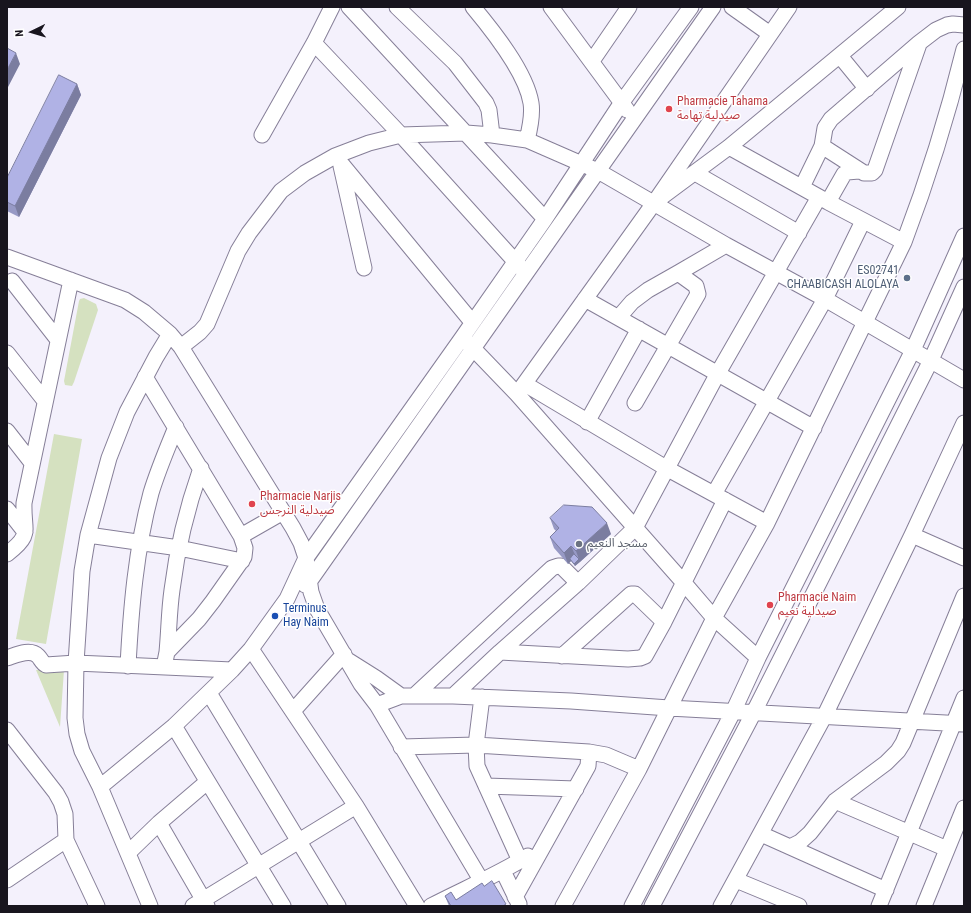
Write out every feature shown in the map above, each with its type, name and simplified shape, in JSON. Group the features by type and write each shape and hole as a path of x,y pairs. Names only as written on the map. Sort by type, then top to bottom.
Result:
{"street":[{"path":"262,135 314,43 332,7"},
{"path":"349,7 544,219"},
{"path":"397,7 454,63 486,103 489,110 492,135"},
{"path":"473,7 515,65 526,84 531,103 532,116 528,140"},
{"path":"592,61 628,7"},
{"path":"100,787 174,726 232,670 251,649 287,599 306,558 516,261 622,102 691,7"},
{"path":"287,599 309,582 713,7"},
{"path":"732,7 770,34"},
{"path":"521,389 654,202 789,7"},
{"path":"654,202 729,147 840,56 894,8"},
{"path":"560,11 592,61 633,119"},
{"path":"802,187 822,146 828,123 919,43 936,30 947,25 964,25"},
{"path":"314,43 401,135 527,273"},
{"path":"822,146 859,171 868,174 875,170 919,43"},
{"path":"563,906 639,768 714,618 767,523 904,242 918,207 951,103 964,48"},
{"path":"840,56 867,89"},
{"path":"181,347 208,324 238,251 249,233 281,191 305,173 338,160 369,143 401,135 466,133 528,140 582,163 654,202 726,245 866,322 964,380"},
{"path":"729,147 824,200 904,242"},
{"path":"338,160 364,268"},
{"path":"338,160 472,322"},
{"path":"453,696 578,583 635,528 718,373 799,233 844,174 847,172 859,171"},
{"path":"695,173 799,233"},
{"path":"500,652 628,659 645,656 684,583 719,497 767,401 825,299 863,221"},
{"path":"632,906 733,712 758,658 913,350 964,236"},
{"path":"619,317 632,302 648,290 726,245"},
{"path":"7,257 125,300 144,312 170,334 181,347 284,512 301,543 306,558 309,582 317,609 361,684 377,705 481,880"},
{"path":"30,265 9,283 58,340"},
{"path":"635,403 698,294 696,286 678,274"},
{"path":"7,554 19,545 25,532 24,503 71,280"},
{"path":"652,906 754,712 931,360 964,287"},
{"path":"585,299 814,428"},
{"path":"587,422 639,329"},
{"path":"150,906 100,787 82,751 77,734 75,718 76,663 82,578 88,535 112,451 127,412 170,334"},
{"path":"462,338 521,389 635,528 714,618 758,658"},
{"path":"7,353 45,401"},
{"path":"145,377 242,536 246,548 242,561 213,601 199,619 167,652"},
{"path":"521,389 587,422 666,468 767,523"},
{"path":"128,666 133,592 141,542 151,494 176,427"},
{"path":"7,431 32,463"},
{"path":"721,906 824,717 962,433"},
{"path":"164,667 167,652 172,589 179,548 189,503 201,468"},
{"path":"7,509 25,532"},
{"path":"242,536 284,512"},
{"path":"88,535 179,548 242,561"},
{"path":"912,535 964,558"},
{"path":"408,696 552,568 561,566 578,583"},
{"path":"562,656 631,594 635,594 664,622"},
{"path":"790,847 800,842 810,833 835,801 886,763 898,752 964,596"},
{"path":"251,649 356,806 417,906"},
{"path":"7,658 30,652 38,656 42,663 46,665 76,663 232,670"},
{"path":"346,658 376,678 408,696"},
{"path":"293,711 346,658"},
{"path":"209,693 338,906"},
{"path":"377,705 408,696 453,696 571,701 733,712 959,723"},
{"path":"482,697 476,745 477,766 520,861"},
{"path":"879,906 959,723 964,698"},
{"path":"174,726 283,906"},
{"path":"7,730 62,802 65,814 66,840 97,906"},
{"path":"402,747 476,745 589,752 606,754 639,768"},
{"path":"518,902 543,848 588,766 589,752"},
{"path":"128,853 159,823 207,782"},
{"path":"486,786 576,789"},
{"path":"835,801 947,849"},
{"path":"159,823 201,904 258,866 356,806"},
{"path":"924,906 964,808"},
{"path":"760,834 886,890"},
{"path":"7,880 66,840"},
{"path":"432,906 481,880 503,871 543,848"},
{"path":"503,871 518,902"},
{"path":"736,880 799,906"}],"green space":[{"path":"84,298 96,304 98,310 74,382 72,386 65,385 64,381 79,301 80,299"},
{"path":"54,434 82,439 46,644 16,639"},
{"path":"36,670 64,670 60,727"}],"building":[{"path":"7,48 16,53 7,70"},
{"path":"59,75 77,84 15,206 7,202 7,178"},
{"name":"مسجد النعيم","path":"564,505 592,507 607,523 576,551 571,546 564,553 550,537 559,528 550,518"},
{"path":"574,554 579,559 574,564 570,559"},
{"path":"492,881 506,904 503,906 451,906 445,896 451,892 456,900 482,883 484,886"}],"place":[{"name":"Pharmacie Tahama صيدلية تهامة","path":"669,109"},
{"name":"ES02741 CHAABICASH ALOLAYA","path":"907,278"},
{"name":"Pharmacie Narjis صيدلية النرجس","path":"252,504"},
{"name":"مسجد النعيم","path":"579,544"},
{"name":"Pharmacie Naim صيدلية نعيم","path":"770,605"},
{"name":"Terminus Hay Naim","path":"275,616"}]}
